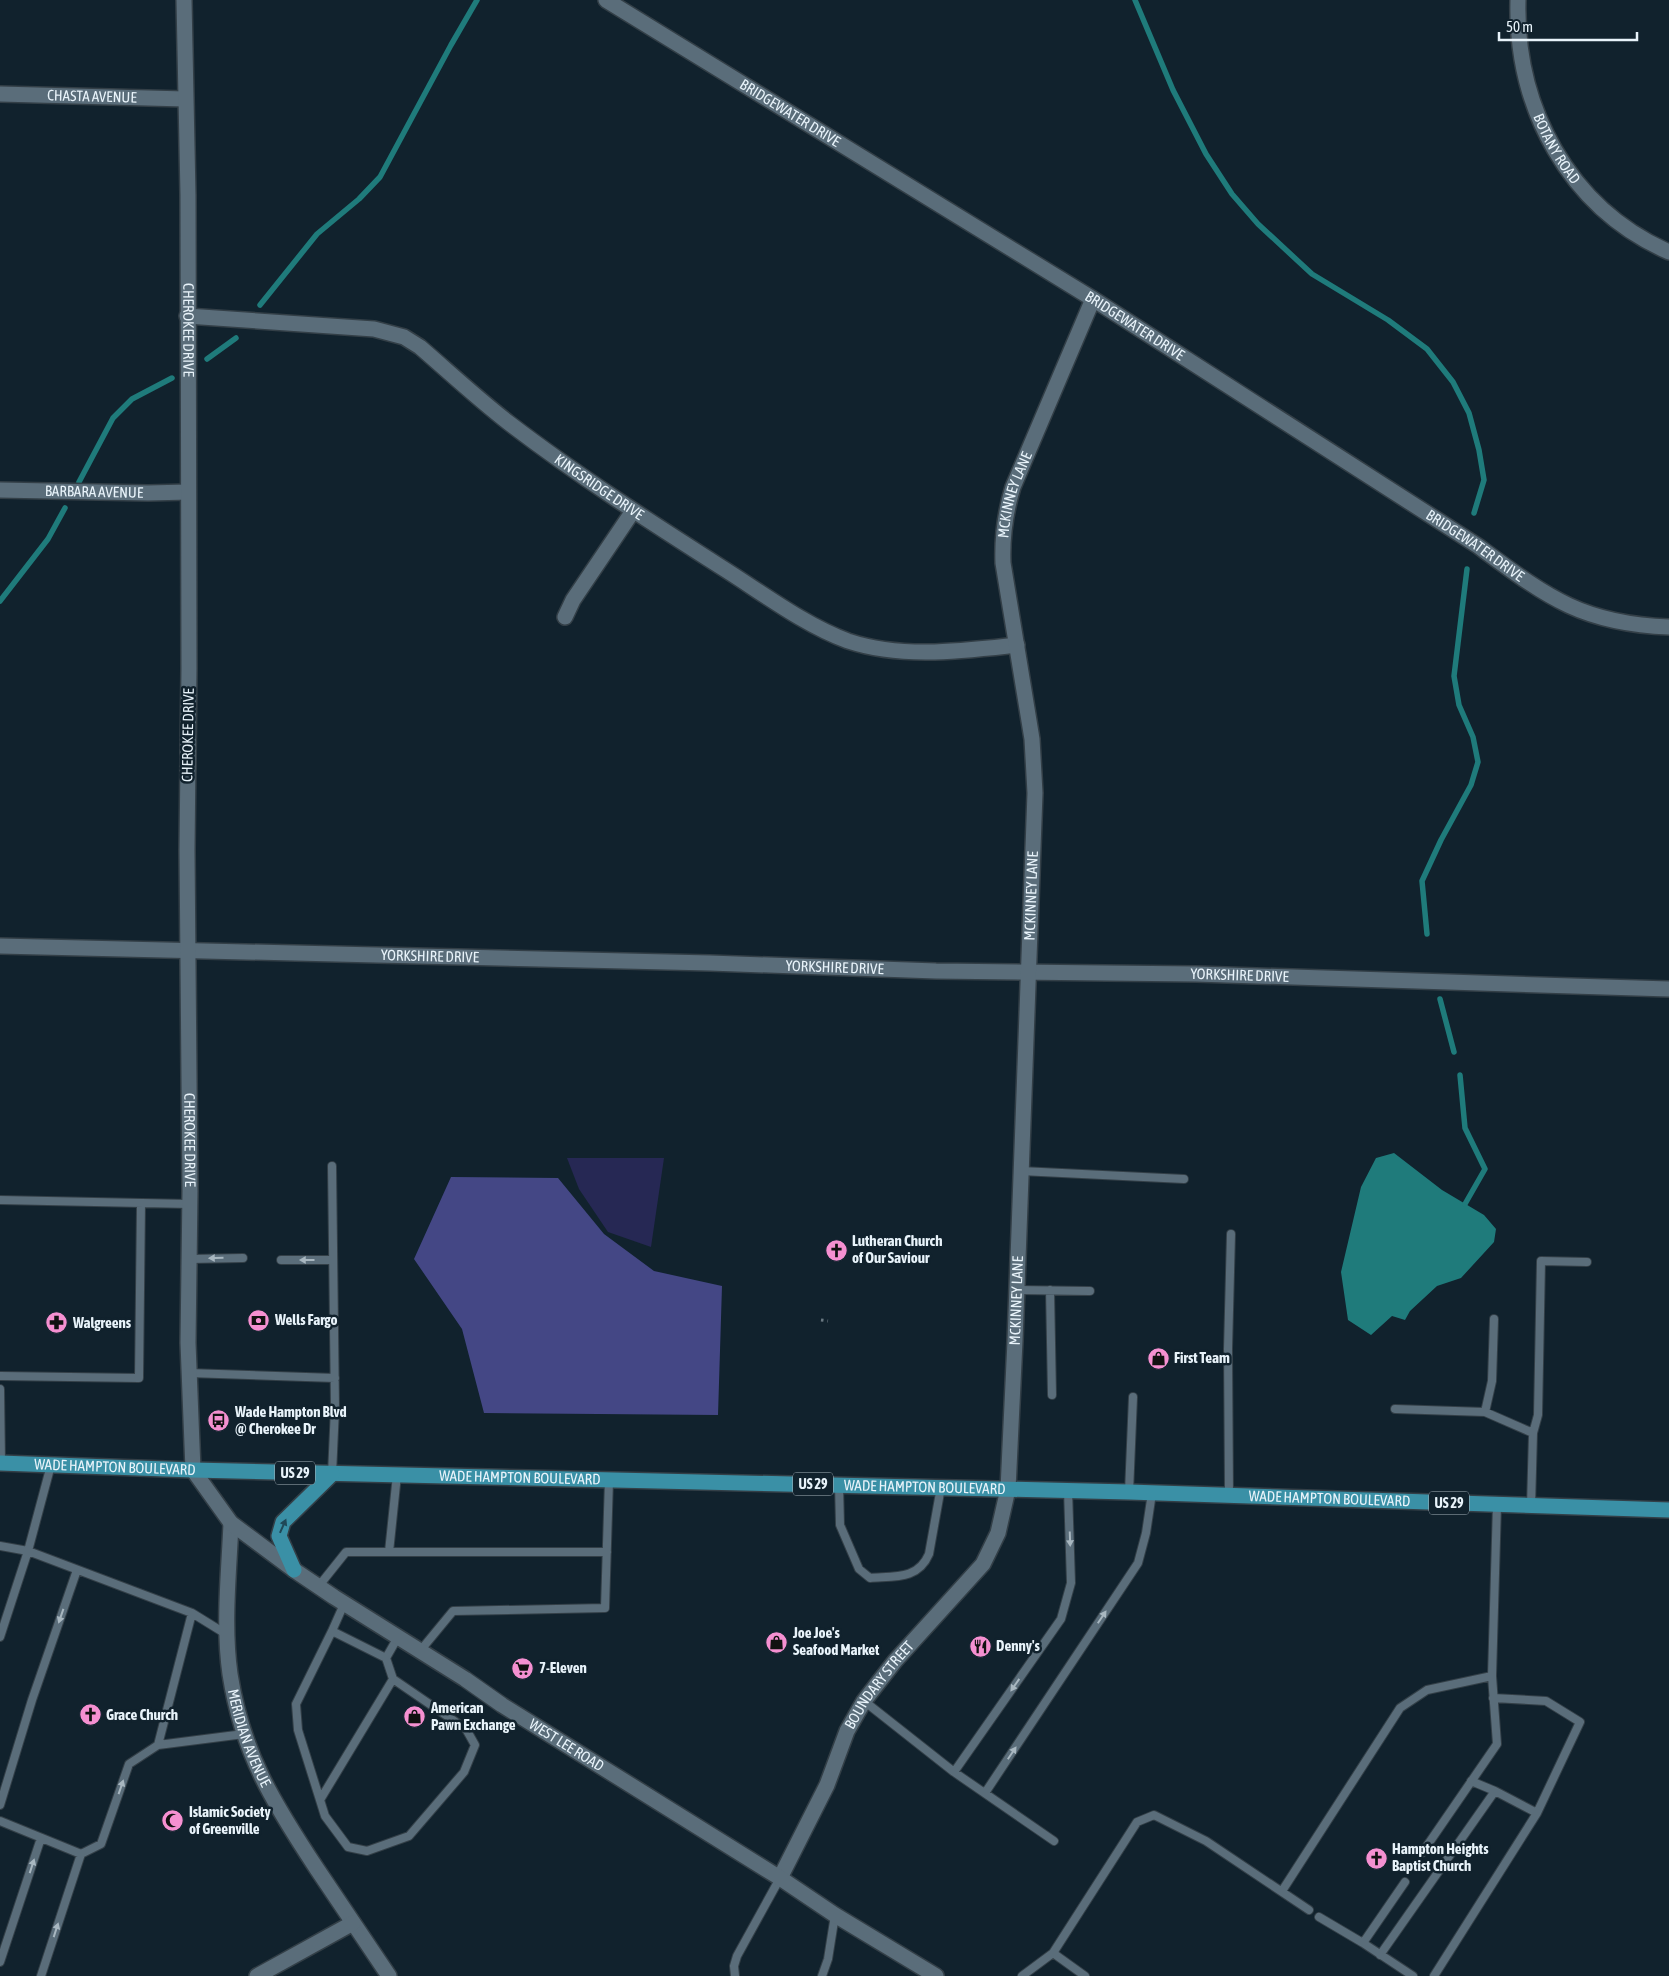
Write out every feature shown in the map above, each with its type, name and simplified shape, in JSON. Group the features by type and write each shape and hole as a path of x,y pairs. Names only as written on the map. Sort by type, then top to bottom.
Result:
{"main road":[{"name":"WADE HAMPTON BOULEVARD","path":"1,1463 332,1474 1152,1492 1669,1510"},
{"path":"294,1570 279,1536 283,1522 332,1474"}],"street":[{"name":"CHEROKEE DRIVE","path":"184,0 188,195 189,668 187,850 190,1204 189,1372 193,1470"},
{"name":"BRIDGEWATER DRIVE","path":"606,0 1092,300 1478,546 1558,602 1603,619 1640,625 1669,627"},
{"name":"BOTANY ROAD","path":"1518,0 1520,48 1526,79 1544,133 1581,188 1599,208 1632,233 1669,252"},
{"name":"CHASTA AVENUE","path":"0,94 185,98"},
{"name":"MCKINNEY LANE","path":"1003,1511 1008,1489 1017,1290 1027,972 1035,793 1032,739 1003,563 1002,540 1006,512 1013,487 1092,300"},
{"name":"KINGSRIDGE DRIVE","path":"188,316 374,329 404,337 420,347 507,422 596,486 783,607 822,629 848,641 875,647 920,652 969,650 1017,645"},
{"name":"BARBARA AVENUE","path":"0,490 188,492"},
{"path":"565,617 572,600 633,511"},
{"name":"YORKSHIRE DRIVE","path":"0,946 1027,972 1196,974 1669,988"},
{"name":"WEST LEE ROAD","path":"193,1470 231,1522 318,1587 502,1705 780,1878 835,1915 936,1976"},
{"name":"BOUNDARY STREET","path":"780,1878 827,1784 847,1731 864,1701 895,1661 983,1564 998,1533 1003,1511"},
{"name":"MERIDIAN AVENUE","path":"231,1522 227,1635 230,1674 244,1734 259,1773 281,1814 389,1976"},
{"path":"257,1976 353,1923"}],"lane":[{"path":"332,1166 335,1378 332,1474"},
{"path":"1021,1171 1184,1179"},
{"path":"0,1200 190,1204"},
{"path":"0,1376 140,1378 141,1203"},
{"path":"1229,1496 1228,1349 1231,1234"},
{"path":"189,1259 243,1258"},
{"path":"282,1260 333,1260"},
{"path":"1530,1506 1533,1433 1538,1415 1540,1261 1587,1262"},
{"path":"1017,1290 1090,1291"},
{"path":"1050,1290 1052,1395"},
{"path":"1485,1412 1492,1382 1494,1319"},
{"path":"189,1372 335,1378"},
{"path":"0,1389 1,1463"},
{"path":"1129,1492 1133,1397"},
{"path":"1395,1409 1485,1412 1533,1433"},
{"path":"0,1637 28,1551 51,1465"},
{"path":"389,1552 397,1475"},
{"path":"420,1651 453,1611 605,1608 609,1480"},
{"path":"839,1485 840,1525 859,1569 870,1578 908,1575 925,1564 929,1554 940,1487"},
{"path":"954,1772 1061,1619 1071,1583 1068,1490"},
{"path":"985,1793 1138,1563 1146,1533 1152,1492"},
{"path":"1422,1853 1496,1744 1492,1676 1497,1504"},
{"path":"0,1546 28,1551 192,1613 227,1635"},
{"path":"318,1587 346,1552 607,1552"},
{"path":"0,1804 32,1700 77,1570"},
{"path":"332,1631 386,1658 393,1679 466,1730 475,1745 464,1772 409,1836 367,1851 348,1847 325,1816 298,1730 296,1704 344,1604"},
{"path":"158,1745 192,1613"},
{"path":"386,1658 398,1637"},
{"path":"1282,1891 1400,1708 1428,1690 1492,1676"},
{"path":"320,1800 393,1679"},
{"path":"1434,1976 1537,1813 1580,1722 1546,1701 1493,1698"},
{"path":"864,1701 954,1772 1054,1841"},
{"path":"41,1976 81,1854 101,1844 129,1764 158,1745 244,1734"},
{"path":"1471,1781 1496,1791 1537,1813"},
{"path":"1380,1955 1496,1791"},
{"path":"1022,1976 1053,1953 1137,1822 1154,1814 1206,1841 1309,1910"},
{"path":"0,1821 81,1854"},
{"path":"0,1962 41,1838"},
{"path":"735,1976 736,1956 780,1878"},
{"path":"1363,1943 1404,1882"},
{"path":"822,1976 828,1959 835,1915"},
{"path":"1319,1917 1413,1976"},
{"path":"1053,1953 1085,1976"}],"path":[{"path":"821,1320 828,1321"}],"shaded area":[{"path":"1394,1153 1442,1190 1484,1215 1496,1229 1494,1242 1461,1278 1437,1286 1410,1311 1405,1320 1392,1316 1371,1335 1348,1320 1341,1272 1361,1187 1376,1158"},
{"path":"567,1158 664,1158 651,1247 608,1232 579,1189"},
{"path":"451,1177 558,1178 604,1234 654,1271 722,1286 718,1415 484,1413 462,1329 414,1259"}],"waterway":[{"path":"260,305 317,234 359,199 380,177 477,0"},
{"path":"1135,0 1173,90 1206,154 1232,194 1258,224 1312,274 1388,320 1427,349 1453,382 1469,413 1479,450 1484,480 1474,513"},
{"path":"207,359 236,338"},
{"path":"79,482 113,418 132,399 172,378"},
{"path":"0,601 48,539 65,508"},
{"path":"1427,934 1422,881 1441,840 1471,785 1478,762 1473,737 1459,705 1454,676 1467,569"},
{"path":"1440,999 1454,1052"},
{"path":"1460,1075 1465,1128 1485,1169 1465,1204"}],"place":[{"name":"Lutheran Church of Our Saviour","path":"836,1250"},
{"name":"Wells Fargo","path":"259,1320"},
{"name":"Walgreens","path":"57,1323"},
{"name":"First Team","path":"1158,1358"},
{"name":"Wade Hampton Blvd @ Cherokee Dr","path":"219,1421"},
{"name":"Joe Joe's Seafood Market","path":"777,1642"},
{"name":"Denny's","path":"980,1646"},
{"name":"7-Eleven","path":"523,1668"},
{"name":"Grace Church","path":"90,1715"},
{"name":"American Pawn Exchange","path":"415,1717"},
{"name":"Islamic Society of Greenville","path":"173,1821"},
{"name":"Hampton Heights Baptist Church","path":"1376,1858"}]}
